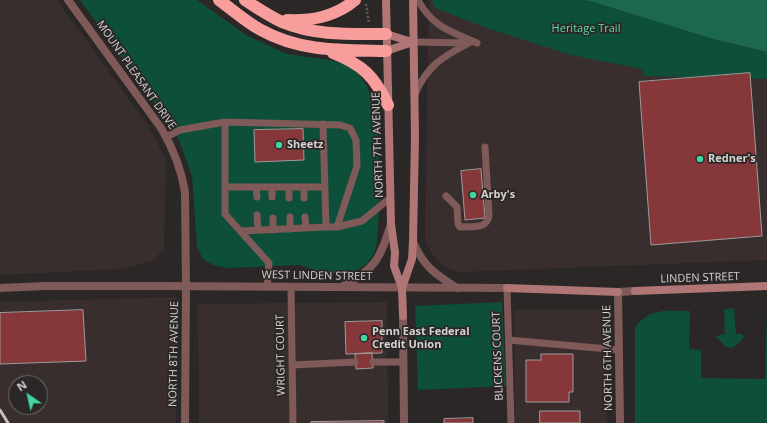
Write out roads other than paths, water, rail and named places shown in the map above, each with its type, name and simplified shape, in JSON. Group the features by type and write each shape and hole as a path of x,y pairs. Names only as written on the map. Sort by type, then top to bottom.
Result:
{"highway":[{"path":"219,0 249,23 271,35 291,43 325,50 348,59 365,70 377,85 388,105"},
{"path":"245,0 269,16 296,27 327,33 386,34"},
{"path":"269,16 287,20 323,17 343,8 355,0"},
{"path":"325,50 386,51"}],"main road":[{"name":"NORTH 7TH AVENUE","path":"386,0 391,224 395,253 394,266 402,288 403,316"},
{"name":"NORTH 7TH AVENUE","path":"402,288 412,259 413,242 415,136 413,0"},
{"path":"386,34 413,42"},
{"path":"386,51 413,42"},
{"name":"LINDEN STREET","path":"635,291 767,286"},
{"name":"WEST LINDEN STREET","path":"507,288 618,292"}],"street":[{"name":"MOUNT PLEASANT DRIVE","path":"68,0 166,137 179,164 185,192 186,286"},
{"path":"340,288 358,279 374,264 380,255 391,224"},
{"path":"413,242 417,252 429,268 458,288"},
{"name":"WEST LINDEN STREET","path":"0,288 44,286 507,288"},
{"name":"NORTH 8TH AVENUE","path":"185,423 186,286"},
{"name":"WEST LINDEN STREET","path":"618,292 635,291"},
{"name":"NORTH 6TH AVENUE","path":"618,292 620,423"},
{"name":"NORTH 7TH AVENUE","path":"403,316 404,423"}],"lane":[{"path":"413,42 477,44 437,24 426,13 418,0"},
{"path":"414,96 424,77 434,65 447,54 468,43"},
{"path":"166,137 180,130 225,122 323,124 340,125 350,128 356,140 357,166 337,227"},
{"path":"225,122 225,214 269,263 268,286"},
{"path":"323,124 326,227"},
{"path":"446,196 457,207 458,224 460,227 484,226 488,222 489,216 485,147"},
{"path":"289,186 289,198"},
{"path":"225,187 325,187"},
{"path":"256,187 257,197"},
{"path":"272,187 272,197"},
{"path":"304,187 304,198"},
{"path":"241,231 337,227 362,222 390,198"},
{"path":"257,215 258,230"},
{"path":"290,217 290,229"},
{"path":"305,217 306,228"},
{"path":"273,218 273,230"},
{"name":"WRIGHT COURT","path":"291,287 293,423"},
{"name":"BLICKENS COURT","path":"507,288 511,423"},
{"path":"509,340 619,350"},
{"path":"292,365 355,362"},
{"path":"373,362 403,362"}],"railway":[{"path":"0,410 8,423"}],"place":[{"name":"Sheetz","path":"279,145"},
{"name":"Redner's","path":"700,159"},
{"name":"Arby's","path":"473,195"},
{"name":"Penn East Federal Credit Union","path":"364,338"}],"park label":[{"name":"Heritage Trail","path":"586,29"}]}
